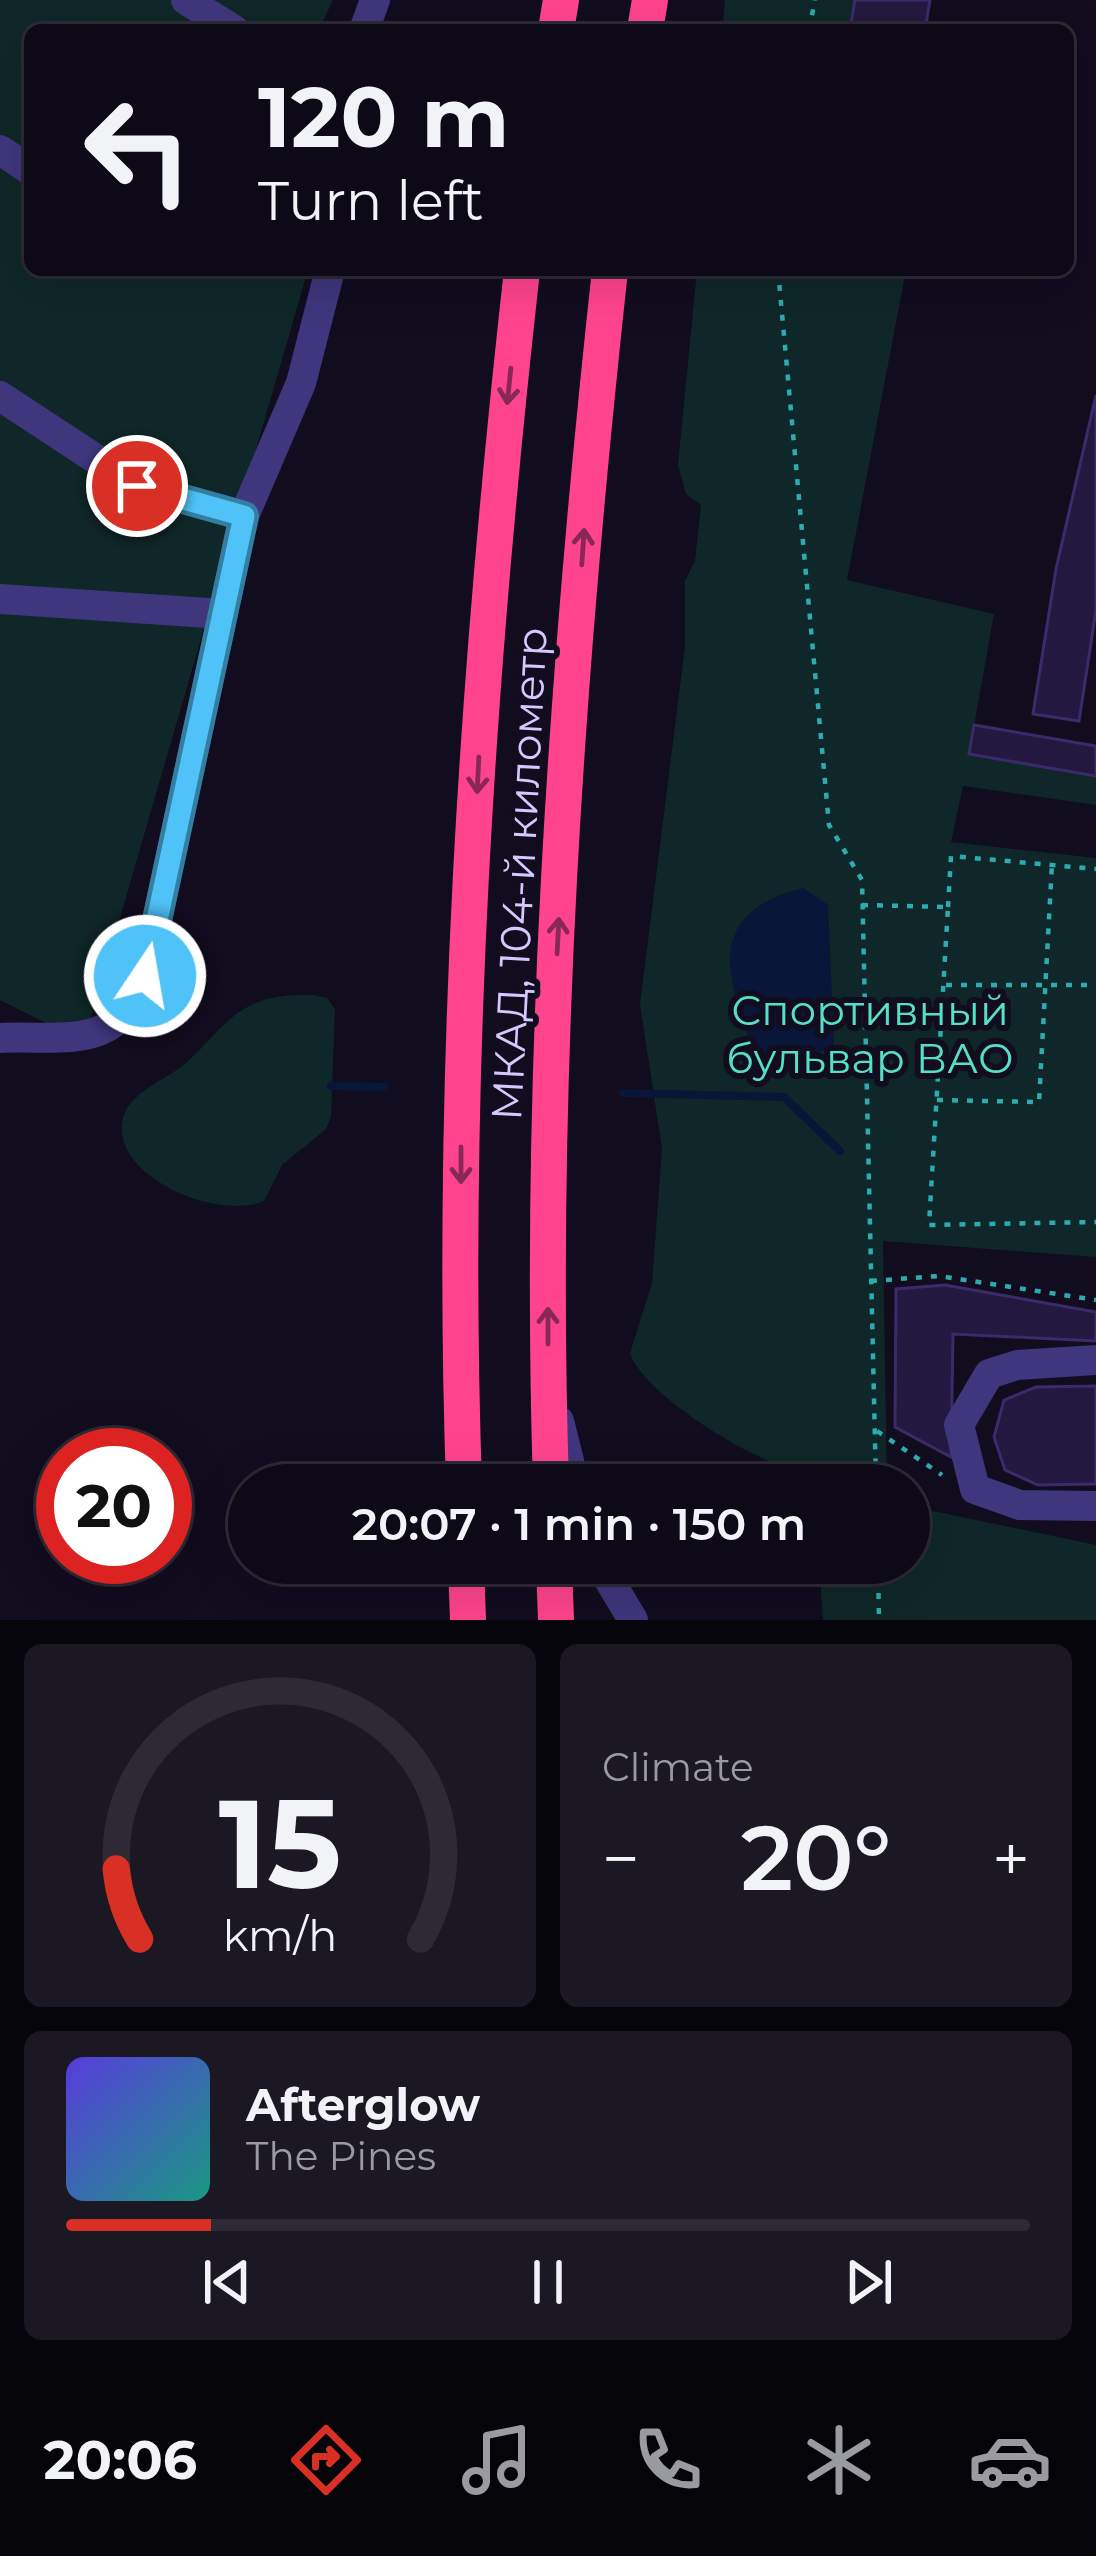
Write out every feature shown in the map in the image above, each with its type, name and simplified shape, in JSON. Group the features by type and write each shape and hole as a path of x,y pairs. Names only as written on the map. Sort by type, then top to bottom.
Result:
{"highway":[{"name":"МКАД, 104-й километр","path":"464,1464 463,1082 480,740 521,276"},
{"name":"МКАД, 104-й километр","path":"550,1464 550,1107 568,746 609,276"},
{"path":"467,1584 468,1620"},
{"path":"555,1584 556,1620"}],"lane":[{"path":"186,0 225,24"},
{"path":"0,1038 100,1034 132,1011 145,976 244,516 301,383 328,276"},
{"path":"0,396 137,486 244,516"},
{"path":"0,599 223,614"},
{"path":"1096,1360 1017,1365 989,1374 959,1425 975,1489 1020,1505 1096,1506"},
{"path":"548,1381 570,1464"},
{"path":"612,1584 633,1620"}],"path":[{"path":"779,276 829,825 862,880 875,1464"},
{"path":"1096,868 951,856 929,1225 1096,1222"},
{"path":"937,1100 1039,1102 1052,865"},
{"path":"862,905 948,907"},
{"path":"944,985 1096,985"},
{"path":"871,1281 939,1276 1096,1300"},
{"path":"874,1429 944,1476 975,1489"},
{"path":"878,1584 879,1620"}],"green space":[{"path":"0,0 333,0 322,24 24,24 24,276 306,276 84,1042 0,1000"},
{"path":"725,0 855,0 851,24 723,24"},
{"name":"Спортивный бульвар ВАО","path":"696,276 905,276 847,580 994,614 969,754 1096,776 1096,805 963,786 951,842 1096,858 1096,1257 883,1241 887,1464 778,1464 766,1460 680,1409 639,1369 630,1353 652,1283 662,1149 640,1004 685,647 685,581 695,561 701,505 686,494 678,465"},
{"path":"271,998 327,998 335,1009 331,1117 326,1129 282,1165 264,1201 245,1206 198,1200 152,1178 135,1162 124,1143 122,1123 137,1096 181,1067 246,1008"},
{"path":"930,1510 1096,1545 1096,1620 823,1620 820,1584 930,1584"}],"water":[{"path":"803,888 828,905 834,1044 814,1055 785,1060 753,1050 736,997 731,950 737,930 750,913 771,899"}],"building":[{"path":"855,0 930,0 926,24 851,24"},
{"path":"1096,395 1096,610 1079,721 1033,714 1056,569"},
{"path":"974,725 1096,746 1096,776 969,754"},
{"path":"945,1285 1096,1312 1096,1341 953,1334 951,1457 895,1427 896,1289"},
{"path":"1096,1386 1096,1484 1038,1485 1005,1470 994,1437 1004,1400 1036,1387"}],"waterway":[{"path":"331,1086 384,1087"},
{"path":"623,1093 784,1097 840,1151"}],"route":[{"path":"137,486 244,516 145,976"}]}
